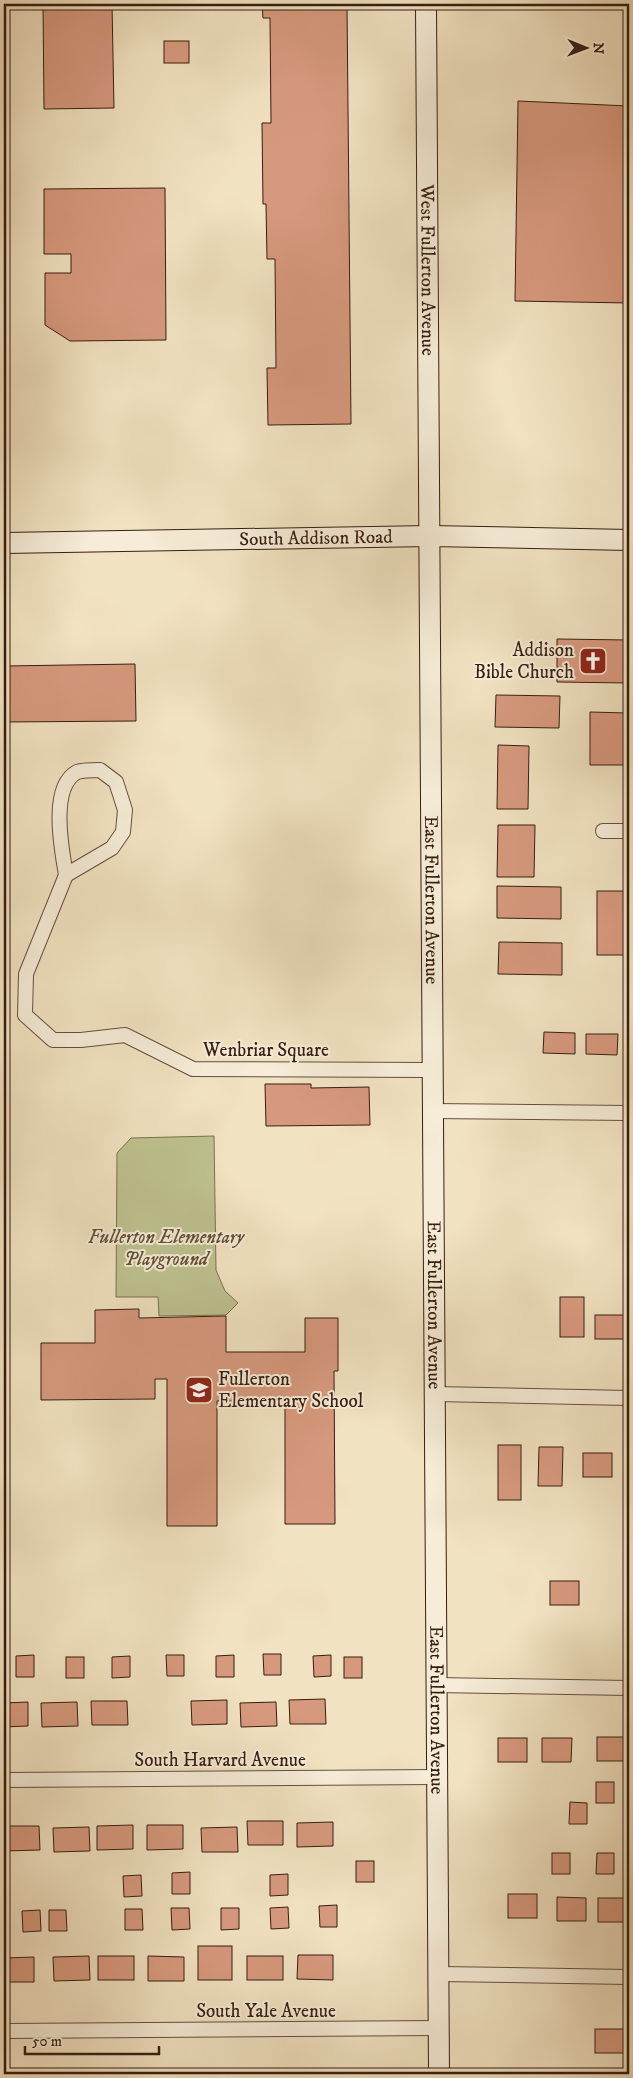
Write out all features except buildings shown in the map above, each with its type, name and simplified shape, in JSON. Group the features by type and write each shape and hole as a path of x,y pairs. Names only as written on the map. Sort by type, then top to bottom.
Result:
{"street":[{"name":"West Fullerton Avenue","path":"426,4 430,536"},
{"name":"South Addison Road","path":"4,543 430,536 629,540"},
{"name":"East Fullerton Avenue","path":"430,536 439,2074"},
{"path":"100,770 116,782 125,810 124,832 112,848 66,875 60,842 60,806 65,784 77,772 100,770"},
{"path":"603,831 629,831"},
{"name":"Wenbriar Square","path":"66,875 26,974 25,1015 53,1040 81,1040 125,1035 194,1069 432,1070"},
{"path":"433,1111 629,1113"},
{"path":"435,1394 629,1398"},
{"path":"436,1685 629,1688"},
{"name":"South Harvard Avenue","path":"4,1780 437,1777"},
{"path":"439,1974 629,1977"},
{"name":"South Yale Avenue","path":"4,2031 439,2028"}],"green space":[{"name":"Fullerton Elementary Playground","path":"214,1136 216,1270 225,1291 238,1303 226,1315 159,1316 158,1297 116,1297 117,1153 131,1138"}],"place":[{"name":"Addison Bible Church","path":"593,661"},
{"name":"Fullerton Elementary School","path":"199,1390"}]}
